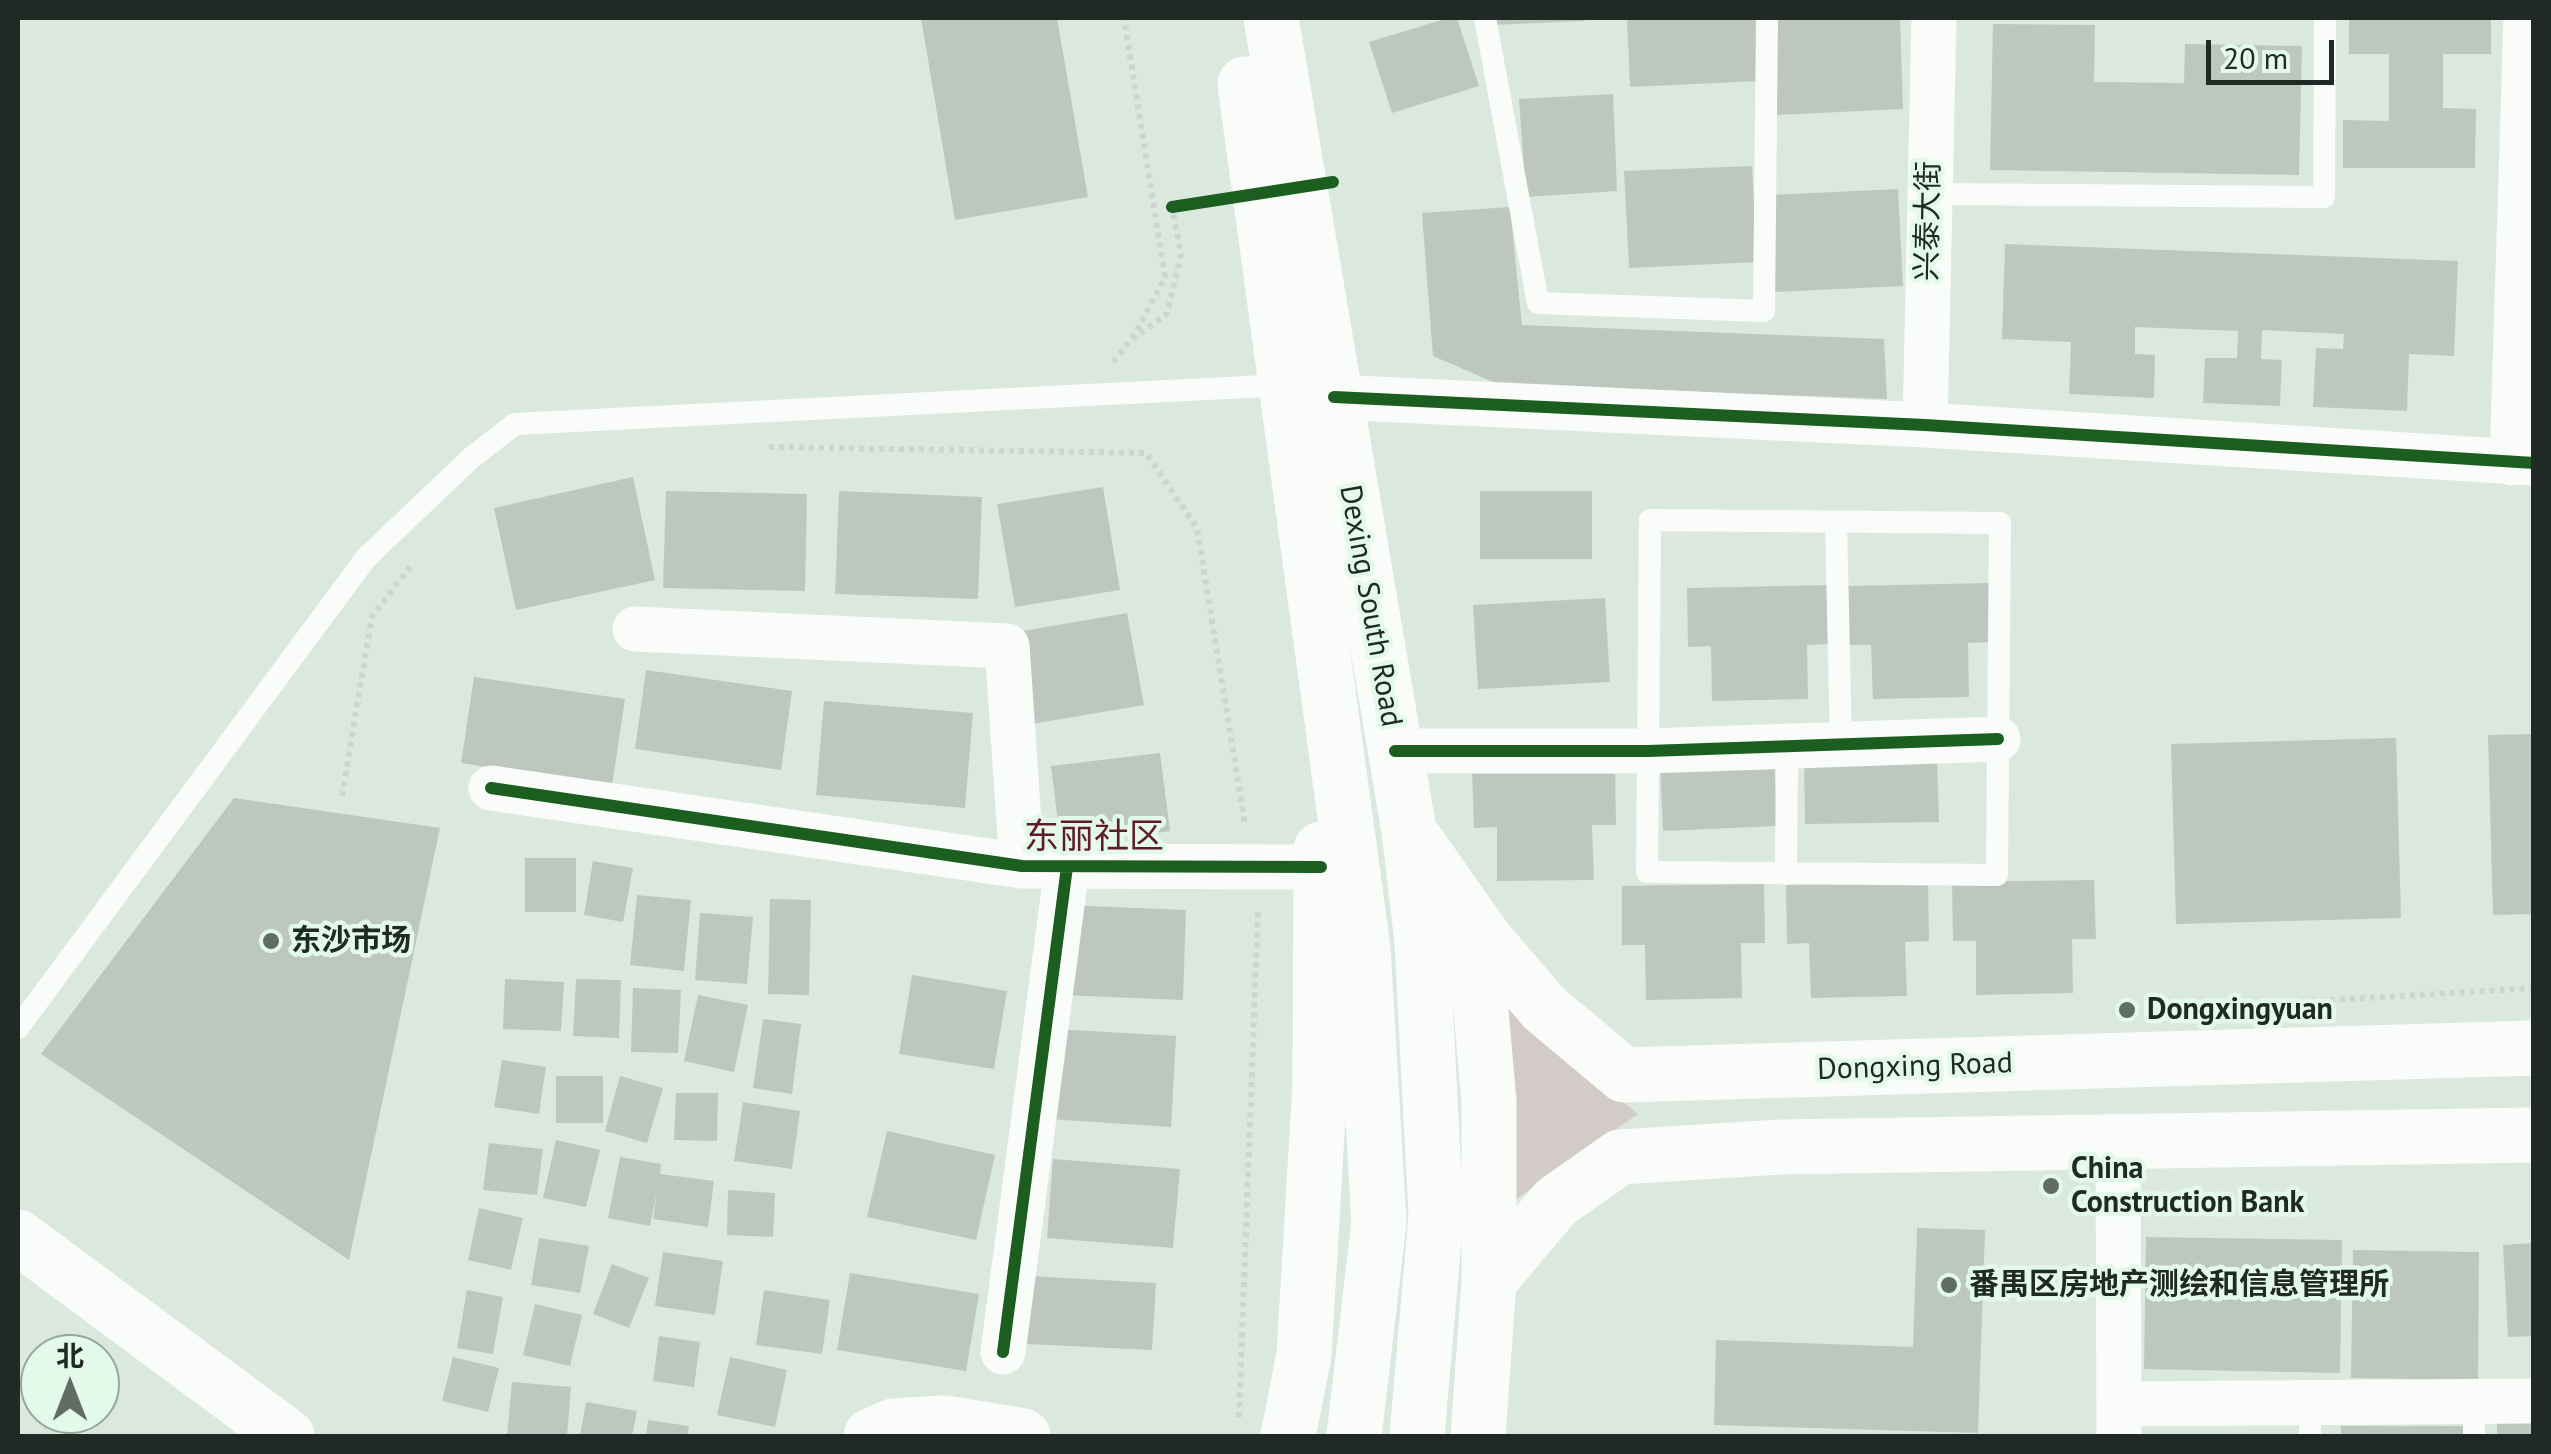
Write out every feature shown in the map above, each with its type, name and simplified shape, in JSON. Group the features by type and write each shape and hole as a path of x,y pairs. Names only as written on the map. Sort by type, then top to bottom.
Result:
{"main road":[{"name":"Dexing South Road","path":"1234,18 1310,391 1396,751 1409,832 1422,941 1436,1216 1417,1436"},
{"name":"Dexing South Road","path":"1271,18 1310,391 1322,650 1363,948 1379,1222 1354,1436"},
{"path":"1288,1436 1304,1355 1320,1083 1322,650"},
{"name":"Dongxing Road","path":"1409,832 1452,893 1544,1008 1624,1075 2534,1048"},
{"path":"1452,893 1480,998 1489,1102 1489,1281 1478,1436"},
{"path":"1489,1281 1556,1202 1620,1157 1782,1147 2534,1135"},
{"path":"18,1236 287,1436"},
{"path":"871,1436 894,1426 944,1424 1023,1436"}],"street":[{"name":"兴泰大街","path":"1925,425 1934,18"},
{"path":"1310,391 2523,463 2526,18"},
{"path":"635,630 1007,646 1022,866"},
{"path":"1396,751 1648,751 1998,739"},
{"path":"491,788 1022,866 1321,867"},
{"path":"1003,1352 1067,867"},
{"path":"2118,1142 2119,1420 2474,1419 2534,1401"}],"lane":[{"path":"1485,18 1538,303 1764,310 1767,18"},
{"path":"1930,194 2324,197 2325,18"},
{"path":"18,1028 366,558 514,424 1310,391"},
{"path":"1650,520 2000,523 1998,739 1996,875 1647,872 1650,520"},
{"path":"1836,522 1842,745"},
{"path":"1786,874 1787,746"}],"path":[{"path":"1096,363 1116,362 1133,339 1165,278 1124,18"},
{"path":"1133,339 1167,314 1181,255 1172,207"},
{"path":"757,447 1146,454 1197,528 1259,917 1238,1436"},
{"path":"342,796 372,616 418,557"}],"shaded area":[{"path":"1489,977 1563,1054 1638,1114 1502,1209"}],"building":[{"path":"921,18 1057,18 1088,197 955,220"},
{"path":"1457,18 1479,86 1392,113 1369,42"},
{"path":"1490,18 1585,18 1585,21 1491,25"},
{"path":"1627,18 1756,18 1759,81 1630,87"},
{"path":"1771,18 1900,18 1903,109 1776,115"},
{"path":"2349,18 2491,18 2491,54 2443,54 2443,108 2476,109 2475,168 2343,168 2343,120 2389,121 2389,54 2349,54"},
{"path":"1993,24 2095,25 2094,82 2184,83 2185,44 2302,46 2299,175 1990,170"},
{"path":"1613,94 1617,191 1526,197 1519,99"},
{"path":"1752,166 1757,262 1629,268 1624,171"},
{"path":"1898,189 1903,286 1775,292 1770,195"},
{"path":"1510,207 1522,325 1884,339 1887,399 1498,384 1433,356 1422,213"},
{"path":"2005,244 2458,261 2454,356 2409,354 2407,411 2313,407 2316,348 2343,349 2344,334 2262,330 2261,359 2282,360 2280,406 2203,403 2205,358 2237,358 2238,331 2135,327 2135,354 2155,355 2154,398 2069,394 2071,342 2002,339"},
{"path":"633,477 655,580 516,610 494,508"},
{"path":"1103,487 1120,590 1015,607 997,504"},
{"path":"666,491 807,494 805,591 663,588"},
{"path":"839,491 982,497 978,599 835,594"},
{"path":"1480,491 1592,491 1592,559 1480,559"},
{"path":"1990,583 1991,642 1968,643 1969,697 1873,699 1871,645 1849,645 1848,586"},
{"path":"1830,585 1830,644 1807,645 1808,699 1712,701 1711,646 1688,647 1687,588"},
{"path":"1605,598 1610,682 1478,689 1473,605"},
{"path":"1127,613 1144,705 1032,724 1017,632"},
{"path":"646,670 792,691 781,770 635,749"},
{"path":"474,677 625,699 612,786 461,763"},
{"path":"824,701 973,713 965,808 816,795"},
{"path":"2534,734 2534,914 2493,915 2488,735"},
{"path":"2396,738 2401,918 2176,924 2171,744"},
{"path":"1160,753 1170,831 1061,846 1051,766"},
{"path":"1774,758 1777,826 1663,831 1660,763"},
{"path":"1937,758 1939,822 1805,824 1804,760"},
{"path":"1615,766 1616,825 1592,825 1594,880 1497,881 1497,827 1474,828 1472,769"},
{"name":"东沙市场","path":"234,798 440,828 349,1260 41,1054"},
{"path":"525,858 576,858 576,912 525,912"},
{"path":"593,861 633,868 623,922 584,915"},
{"path":"2094,880 2096,939 2072,939 2073,993 1976,995 1976,941 1953,941 1952,882"},
{"path":"1928,882 1929,941 1905,942 1907,996 1811,998 1809,943 1787,944 1786,885"},
{"path":"1764,884 1765,943 1741,943 1742,998 1646,1000 1645,945 1622,945 1622,886"},
{"path":"637,895 691,900 684,971 630,965"},
{"path":"770,899 811,900 809,995 768,994"},
{"path":"1064,905 1186,910 1183,1000 1061,995"},
{"path":"700,913 753,917 747,984 695,980"},
{"path":"912,975 1007,991 994,1069 899,1054"},
{"path":"505,979 564,982 561,1031 503,1029"},
{"path":"576,979 621,980 619,1038 573,1036"},
{"path":"633,988 681,990 678,1053 631,1052"},
{"path":"698,995 748,1005 734,1072 684,1061"},
{"path":"763,1019 801,1024 792,1094 753,1088"},
{"path":"1055,1029 1176,1036 1171,1127 1049,1119"},
{"path":"502,1060 546,1067 539,1114 494,1107"},
{"path":"556,1076 603,1076 603,1123 556,1123"},
{"path":"620,1076 663,1088 647,1143 605,1131"},
{"path":"676,1093 718,1093 717,1141 674,1140"},
{"path":"743,1102 800,1111 792,1169 734,1161"},
{"path":"887,1131 995,1155 976,1240 867,1217"},
{"path":"556,1140 600,1150 586,1207 543,1198"},
{"path":"489,1143 543,1149 537,1195 483,1190"},
{"path":"620,1157 661,1164 660,1174 714,1181 708,1227 653,1219 657,1191 650,1226 608,1218"},
{"path":"1053,1159 1180,1169 1173,1248 1047,1238"},
{"path":"728,1190 775,1193 773,1237 727,1235"},
{"path":"479,1208 523,1218 511,1270 468,1260"},
{"name":"番禺区房地产测绘和信息管理所","path":"1917,1228 1985,1230 1978,1433 1714,1425 1716,1340 1913,1347"},
{"path":"2146,1237 2342,1240 2340,1373 2144,1369"},
{"path":"539,1238 589,1246 580,1293 531,1285"},
{"path":"2534,1243 2534,1336 2508,1337 2503,1245"},
{"path":"2353,1250 2479,1252 2478,1380 2351,1378"},
{"path":"663,1252 723,1261 715,1315 655,1306"},
{"path":"612,1264 649,1278 629,1328 593,1314"},
{"path":"850,1273 979,1294 966,1371 837,1350"},
{"path":"1030,1276 1156,1283 1152,1350 1027,1344"},
{"path":"467,1290 503,1297 493,1354 457,1348"},
{"path":"764,1290 830,1300 822,1354 756,1345"},
{"path":"535,1304 582,1315 570,1366 523,1355"},
{"path":"659,1336 700,1342 694,1387 653,1381"},
{"path":"453,1357 499,1368 488,1412 442,1401"},
{"path":"730,1357 787,1370 775,1427 717,1415"},
{"path":"512,1382 571,1387 567,1436 507,1436"},
{"path":"586,1402 637,1411 632,1436 580,1436"},
{"path":"648,1420 689,1426 687,1436 646,1436"},
{"path":"2497,1422 2534,1422 2534,1436 2497,1436"},
{"path":"2341,1426 2465,1426 2465,1436 2341,1436"}],"cycle path":[{"path":"1172,207 1333,182"},
{"path":"1334,397 1925,425 2534,463"},
{"path":"1395,751 1648,751 1998,739"},
{"path":"491,788 1022,866 1321,867"},
{"path":"1003,1352 1067,867"}],"place":[{"name":"东沙市场","path":"271,941"},
{"name":"Dongxingyuan","path":"2127,1010"},
{"name":"China Construction Bank","path":"2051,1186"},
{"name":"番禺区房地产测绘和信息管理所","path":"1949,1285"}],"district":[{"name":"东丽社区","path":"1094,838"}]}
